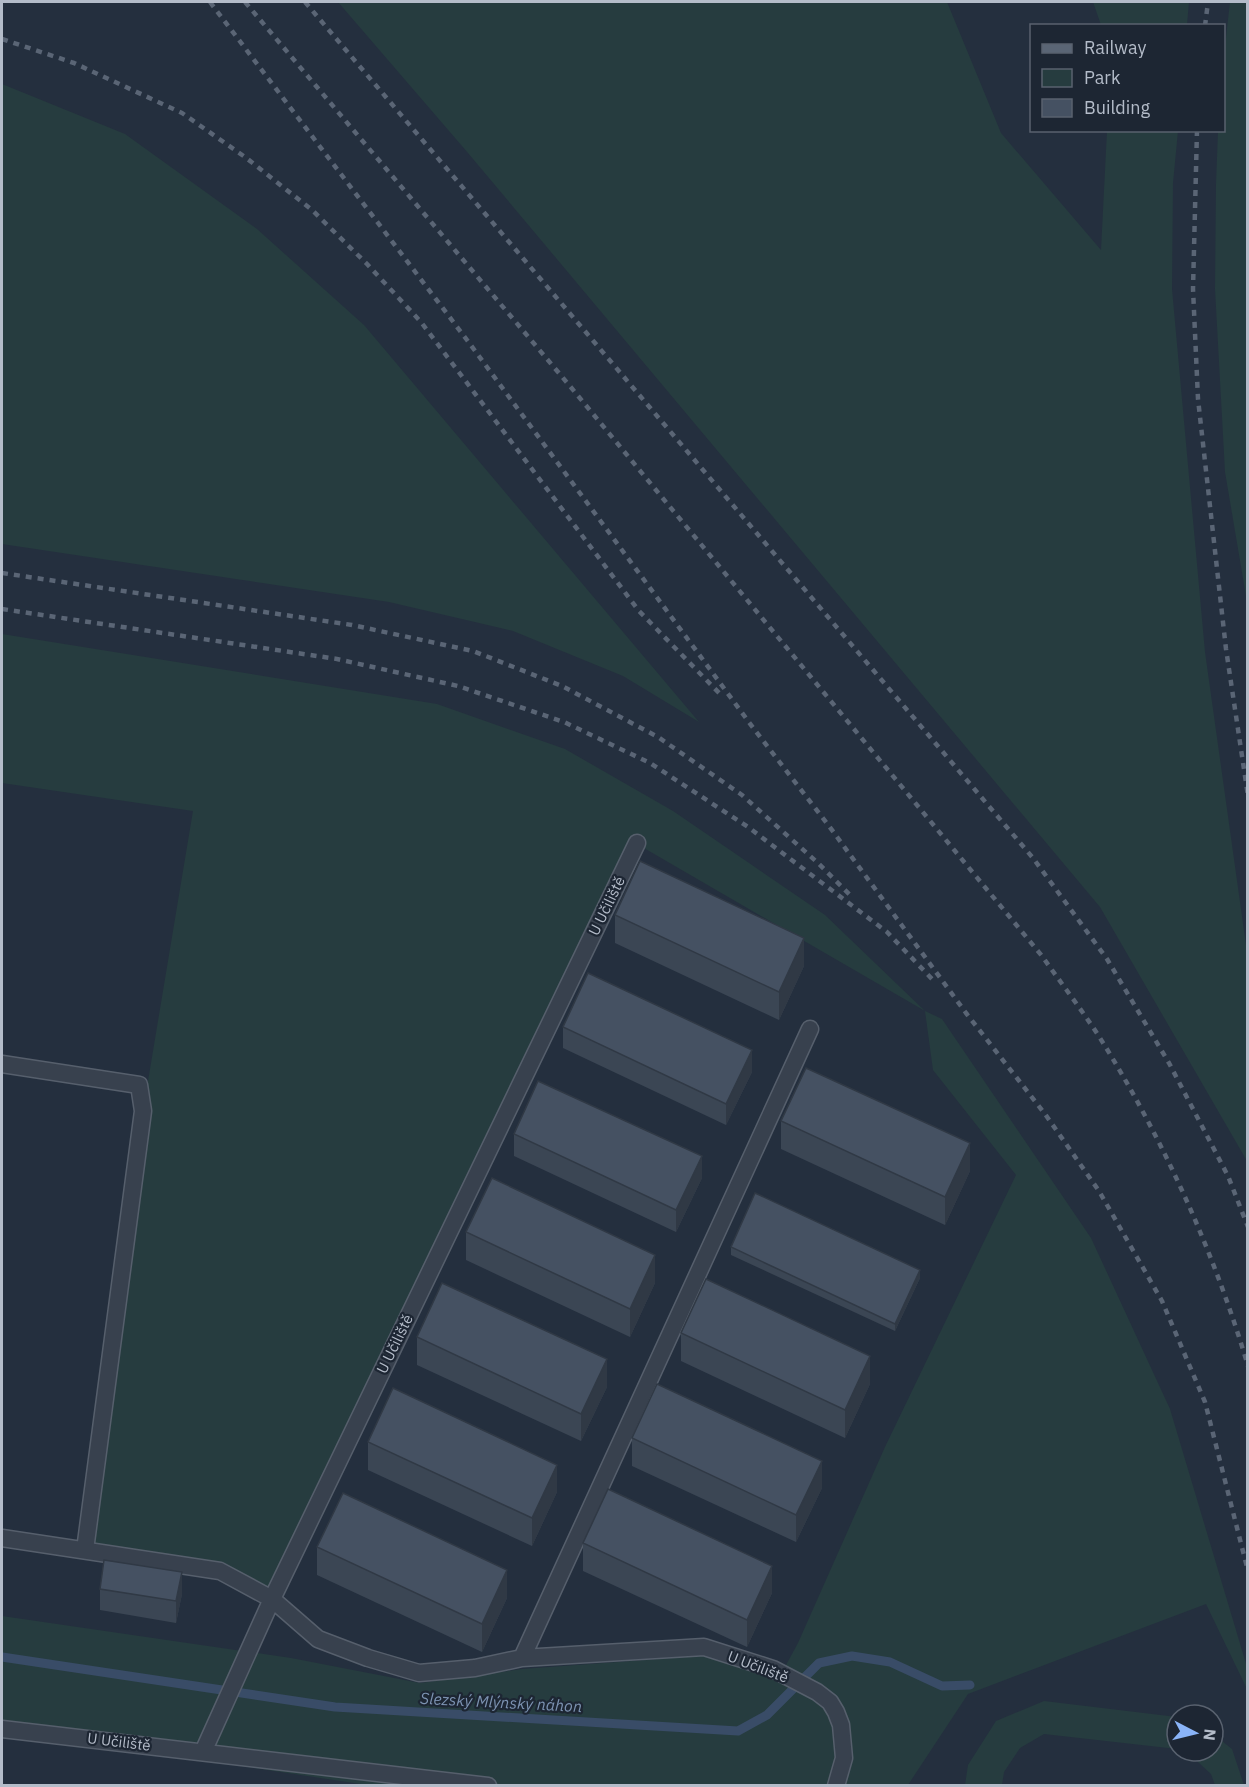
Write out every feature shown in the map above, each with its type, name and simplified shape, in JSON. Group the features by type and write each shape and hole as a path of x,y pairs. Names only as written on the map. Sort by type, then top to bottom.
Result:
{"lane":[{"name":"U Učiliště","path":"637,843 272,1599 318,1639 368,1658 419,1673 475,1668 522,1658 704,1647 773,1670 810,1688 830,1702 841,1725 844,1758 836,1785"},
{"path":"522,1658 810,1029"},
{"path":"2,1064 139,1085 143,1111 85,1550"},
{"path":"2,1538 220,1571 272,1599 203,1752"},
{"name":"U Učiliště","path":"2,1729 488,1785"}],"green space":[{"path":"338,2 947,2 1001,133 1101,250 1107,132 1178,132 1173,183 1172,289 1205,652 1247,952 1247,1161 1100,907 468,153"},
{"path":"1093,2 1189,2 1187,24 1101,24"},
{"path":"1230,2 1248,2 1247,602 1225,472 1215,289 1218,132 1225,132 1225,46"},
{"path":"2,84 125,134 257,229 364,325 699,722 623,676 513,631 389,602 2,544"},
{"path":"2,634 437,704 565,749 673,811 825,915 925,1011 637,844 272,1599 220,1571 85,1550 143,1111 193,811 2,783"},
{"path":"925,1011 942,1019 1091,1238 1170,1409 1247,1667 1247,1689 1206,1604 968,1694 908,1785 367,1785 2,1730 2,1616 291,1658 420,1683 522,1669 713,1655 780,1676 798,1643 885,1447 1016,1175 933,1070"},
{"path":"1044,1701 1165,1716 1165,1748 1044,1734 1020,1748 1004,1772 1002,1785 965,1785 968,1765 996,1721"},
{"path":"1225,1743 1232,1749 1244,1785 1215,1785 1211,1774 1199,1763 1225,1763"}],"building":[{"path":"640,861 804,938 779,992 615,915"},
{"path":"588,973 752,1050 726,1104 563,1027"},
{"path":"806,1068 970,1143 945,1197 781,1121"},
{"path":"538,1081 702,1156 676,1210 514,1134"},
{"path":"492,1178 655,1255 630,1309 466,1232"},
{"path":"755,1193 920,1270 895,1324 731,1247"},
{"path":"706,1279 870,1356 845,1410 681,1333"},
{"path":"442,1283 607,1359 581,1414 417,1337"},
{"path":"657,1384 822,1461 796,1515 632,1438"},
{"path":"393,1388 557,1465 532,1518 368,1442"},
{"path":"608,1489 772,1566 747,1620 583,1543"},
{"path":"343,1493 507,1570 482,1624 317,1547"},
{"path":"104,1560 182,1572 176,1601 100,1589"}],"waterway":[{"name":"Slezský Mlýnský náhon","path":"2,1657 335,1707 738,1731 767,1715 819,1663 852,1656 890,1662 942,1686 970,1685"}],"railway":[{"path":"210,2 467,340 966,1013 1045,1114 1099,1191 1162,1301 1205,1402 1248,1571"},
{"path":"245,2 569,385 1042,956 1105,1046 1168,1161 1204,1242 1248,1366"},
{"path":"305,2 1033,858 1107,959 1169,1063 1228,1176 1248,1227"},
{"path":"1205,24 1208,2"},
{"path":"2,39 74,63 182,113 245,157 312,210 421,322 639,611 721,695"},
{"path":"1197,132 1193,289 1198,399 1226,649 1248,796"},
{"path":"2,573 352,625 473,651 562,686 658,737 742,795 851,896"},
{"path":"2,609 337,659 458,686 564,722 650,763 748,827 887,932 932,979"}]}
